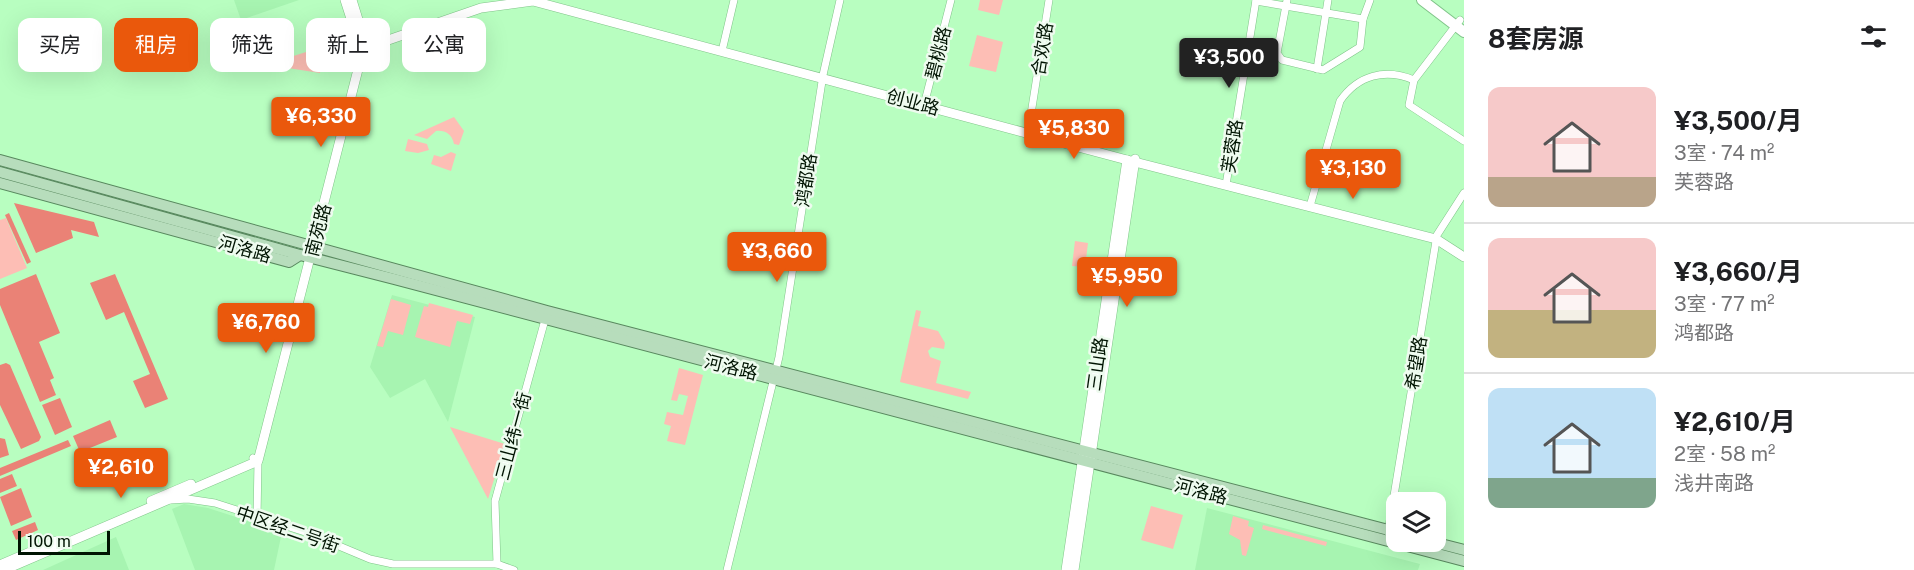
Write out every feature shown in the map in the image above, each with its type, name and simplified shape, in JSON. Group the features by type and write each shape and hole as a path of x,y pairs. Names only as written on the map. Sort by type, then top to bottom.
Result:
{"main road":[{"path":"1422,0 1461,25"},
{"path":"1434,0 1461,25"},
{"name":"河洛路","path":"0,160 265,233 308,252 1386,533"},
{"path":"0,165 220,234"},
{"path":"0,172 220,234"},
{"name":"河洛路","path":"0,183 220,234 289,262 308,252"},
{"name":"河洛路","path":"220,234 265,233"},
{"name":"河洛路","path":"1446,548 1461,555"},
{"name":"河洛路","path":"1446,550 1461,555"}],"street":[{"path":"345,0 352,18"},
{"path":"352,0 356,18"},
{"path":"390,35 479,5 504,0"},
{"name":"创业路","path":"540,0 1131,160 1437,236 1464,254"},
{"path":"722,49 734,0"},
{"name":"鸿都路","path":"727,570 776,374 823,76 840,0"},
{"name":"碧桃路","path":"925,104 951,0"},
{"name":"合欢路","path":"1028,132 1049,0"},
{"path":"1317,69 1328,0"},
{"path":"1286,3 1277,53 1282,60 1323,70 1360,47 1364,19 1370,0"},
{"name":"创业路","path":"390,36 481,8 517,1 532,2 722,49"},
{"path":"1256,1 1286,3 1364,19"},
{"name":"芙蓉路","path":"1226,184 1256,1"},
{"path":"1461,25 1414,80 1409,105 1464,141"},
{"name":"南苑路","path":"255,460 355,72"},
{"path":"1310,205 1340,101 1347,91 1358,81 1374,75 1389,73 1414,80"},
{"name":"三山路","path":"1074,570 1087,456 1131,160"},
{"name":"希望路","path":"1397,492 1437,236 1464,193"},
{"name":"三山纬一街","path":"497,564 495,501 546,315"},
{"name":"三山路","path":"1066,570 1087,456"},
{"path":"4,570 169,500 255,460"},
{"path":"255,460 256,518"},
{"path":"0,565 255,460"},
{"name":"中区经二号街","path":"169,500 188,499 215,503 308,533 370,559 393,564 497,564 514,570"}],"shaded area":[{"path":"234,0 299,0 247,18 240,18"},
{"path":"980,0 1003,0 999,15 978,10"},
{"path":"977,35 1003,42 996,72 969,66"},
{"path":"306,52 306,71 294,69 294,56"},
{"path":"454,117 464,131 459,145 454,144 450,135 442,131 436,131 427,139 414,135"},
{"path":"408,139 427,144 429,150 418,153 405,151"},
{"path":"451,152 456,154 451,171 431,164 434,155 441,157"},
{"path":"14,203 94,222 99,237 71,230 73,238 36,253"},
{"path":"9,213 31,262 27,264 5,215"},
{"path":"6,218 27,268 0,279 0,220"},
{"path":"1075,241 1088,243 1085,267 1072,266"},
{"path":"36,274 60,333 39,342 54,378 50,380 56,395 40,402 0,305 0,289"},
{"path":"115,274 168,399 145,408 133,381 150,374 124,312 106,320 90,283"},
{"path":"392,295 475,317 448,422 425,379 390,398 370,367"},
{"path":"391,299 411,305 403,335 388,331 383,347 377,346"},
{"path":"429,303 473,315 470,324 457,321 450,347 415,337 424,306 428,307"},
{"path":"916,310 921,311 918,326 938,331 945,343 944,349 932,347 928,351 930,357 941,361 936,383 971,392 968,399 900,382"},
{"path":"6,363 10,365 41,437 39,441 21,449 0,405 0,365"},
{"path":"679,368 703,375 685,445 667,441 671,426 664,424 667,412 683,415 688,396 679,394 677,401 671,400"},
{"path":"60,398 72,427 55,435 42,405"},
{"path":"110,420 117,437 80,452 73,436"},
{"path":"450,427 505,444 488,499"},
{"path":"0,438 5,439 9,455 0,458"},
{"path":"68,440 71,446 0,476 0,468"},
{"path":"12,474 17,486 0,493 0,479"},
{"path":"21,488 32,517 11,526 0,497"},
{"path":"184,504 208,508 282,532 274,570 195,570 172,509"},
{"path":"1151,506 1183,515 1173,549 1141,540"},
{"path":"1207,508 1420,564 1418,570 1195,570"},
{"path":"1233,516 1249,521 1248,526 1254,528 1246,556 1242,555 1240,540 1229,534"},
{"path":"35,522 38,530 16,540 12,531"},
{"path":"1263,525 1327,542 1326,546 1262,529"},
{"path":"116,537 129,570 43,570"}]}
